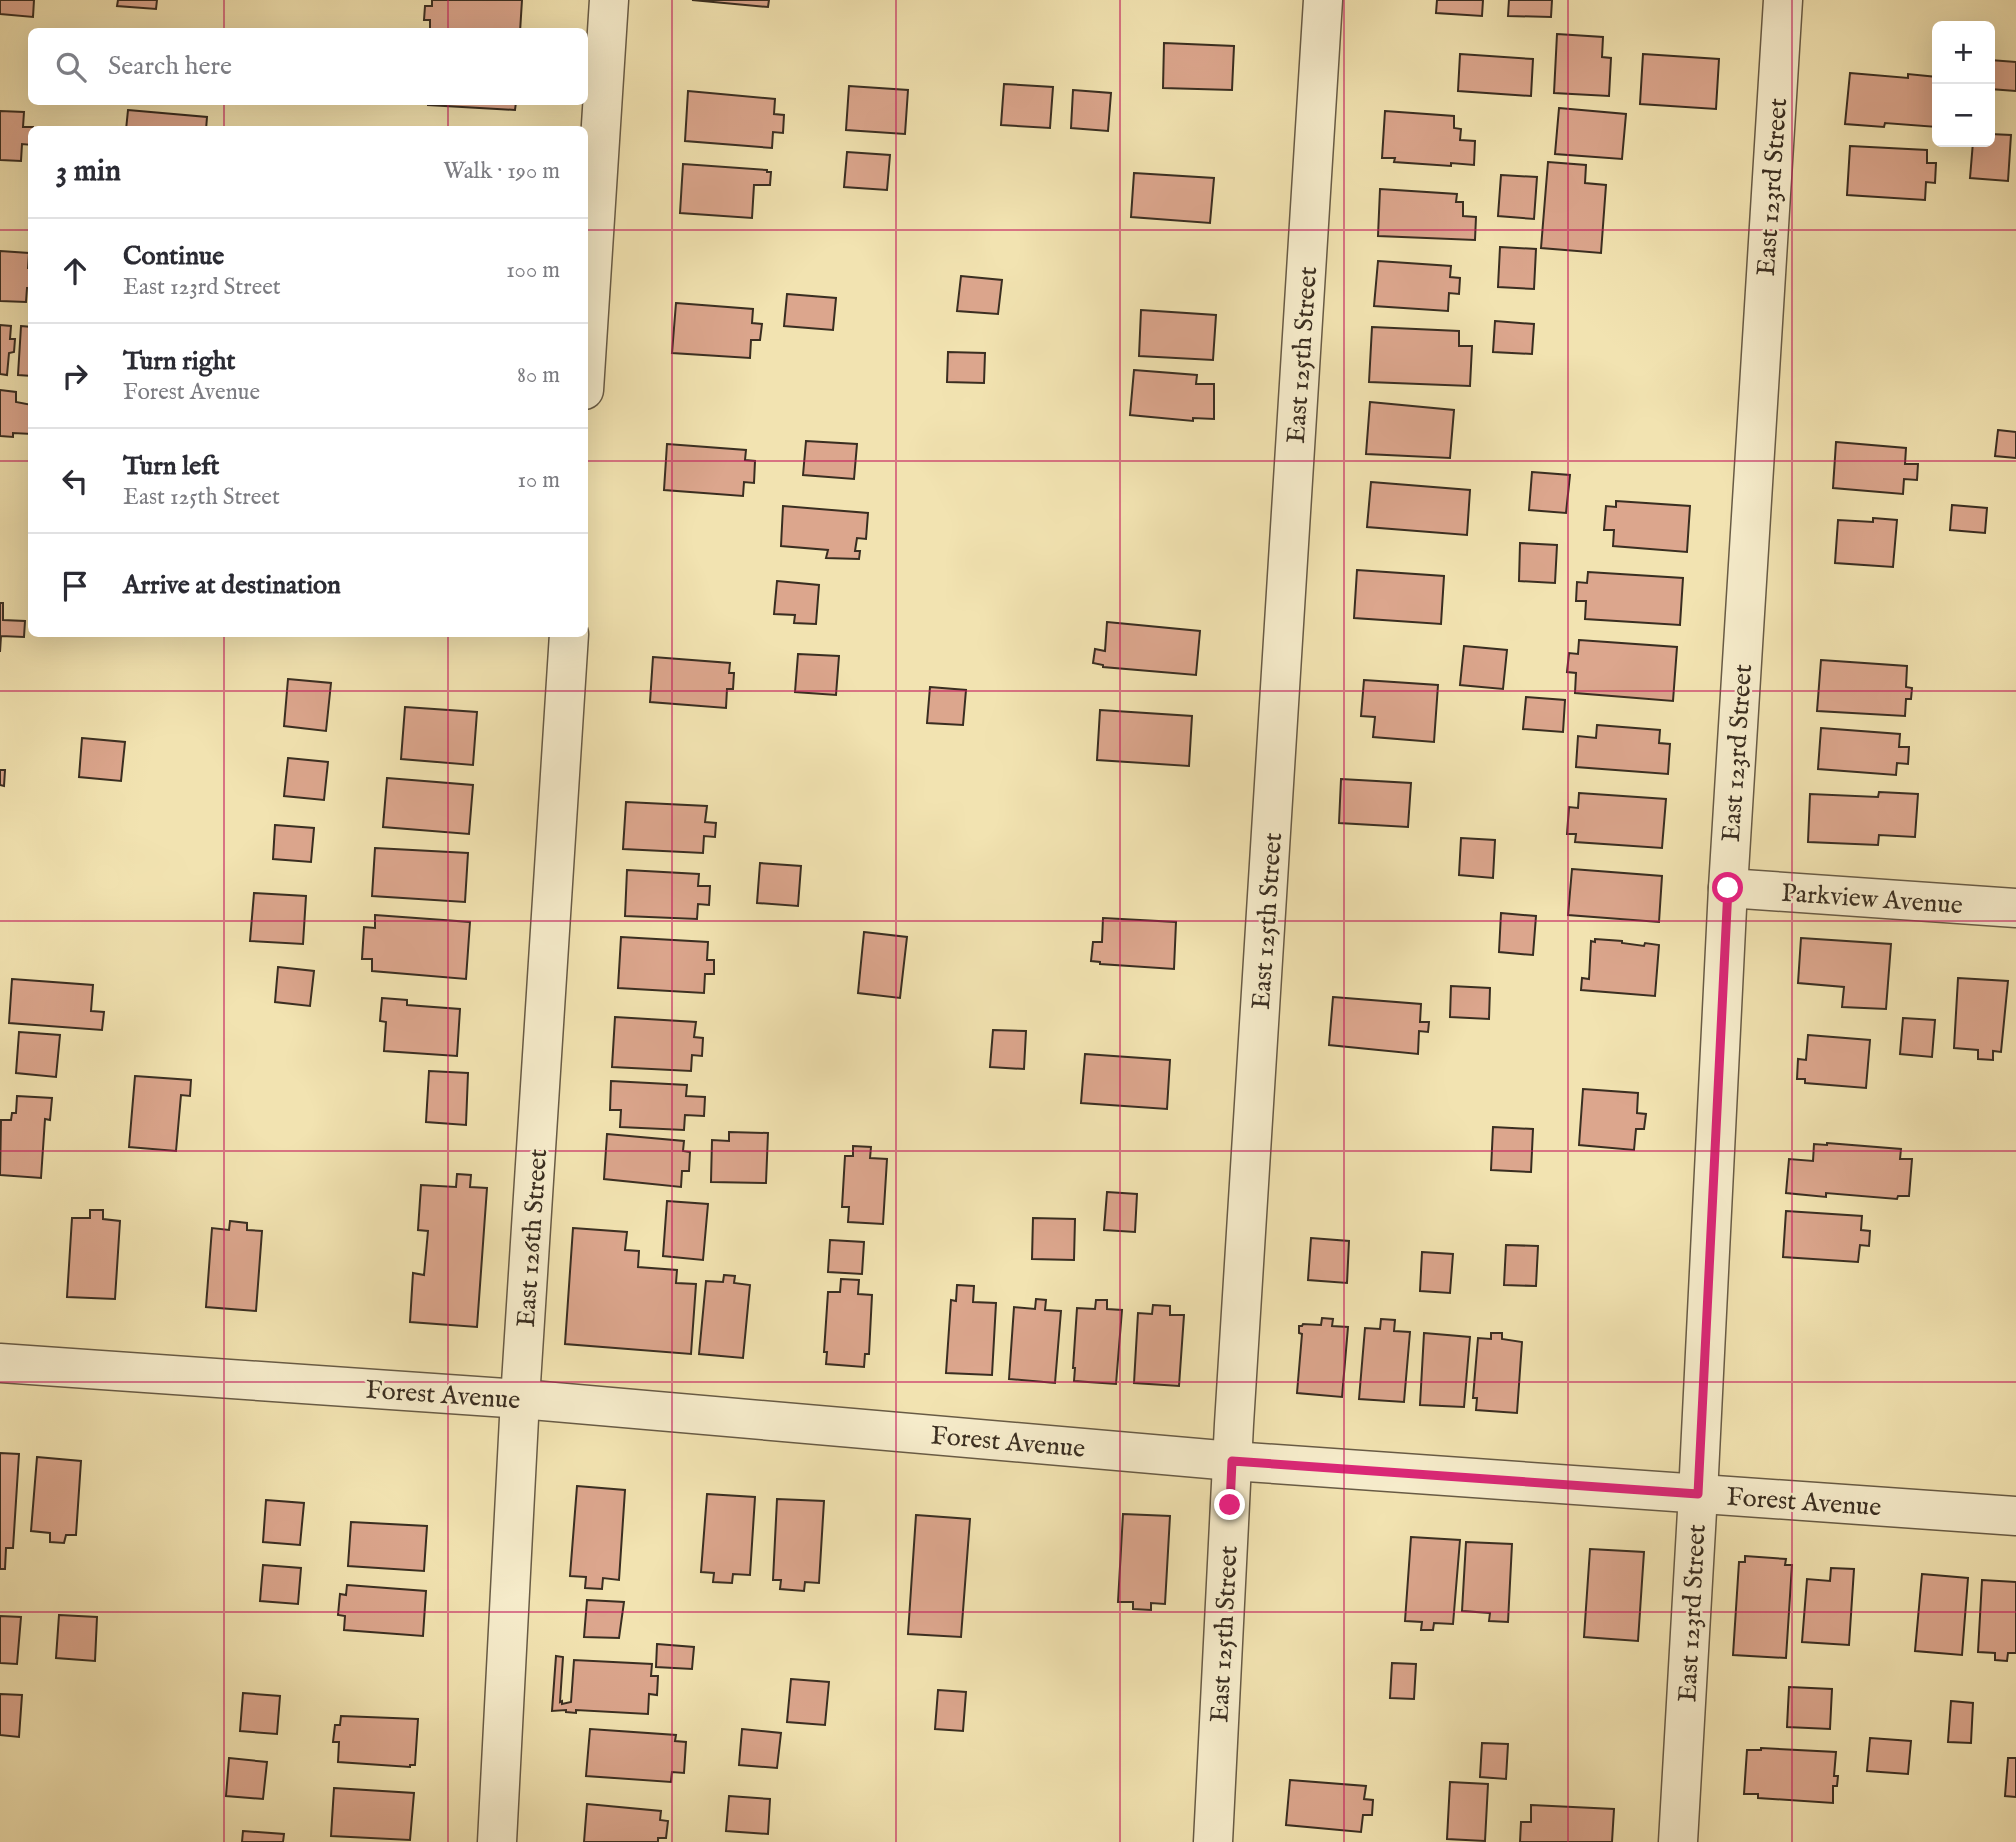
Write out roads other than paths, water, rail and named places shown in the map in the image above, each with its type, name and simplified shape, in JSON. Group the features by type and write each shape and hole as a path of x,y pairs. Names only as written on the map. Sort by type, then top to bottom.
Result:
{"street":[{"path":"588,328 609,0"},
{"name":"East 125th Street","path":"1213,1842 1232,1461 1323,0"},
{"name":"East 123rd Street","path":"1678,1842 1728,888 1783,0"},
{"name":"East 126th Street","path":"497,1842 520,1399 569,637"},
{"name":"Parkview Avenue","path":"1728,888 2016,908"},
{"name":"Forest Avenue","path":"0,1363 520,1399 1232,1461 2016,1516"}]}
